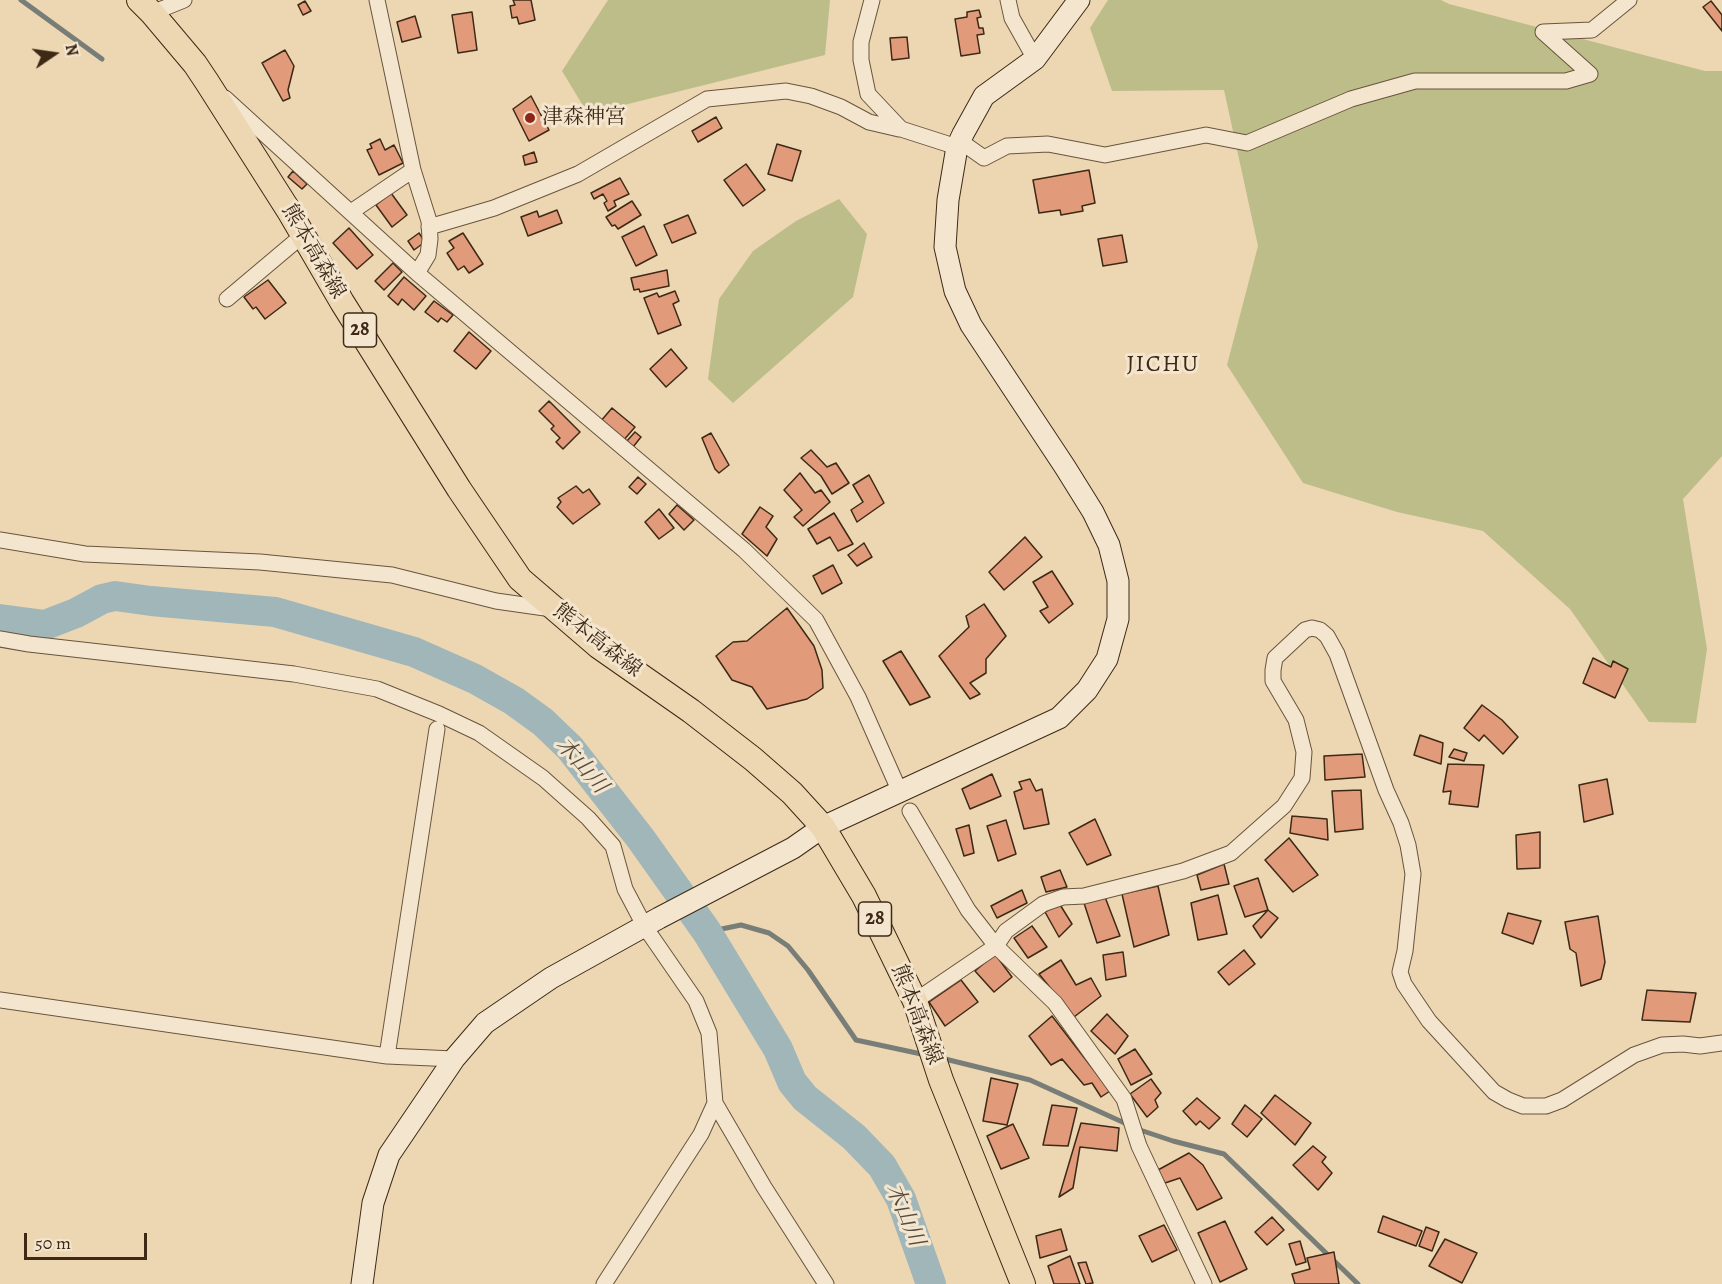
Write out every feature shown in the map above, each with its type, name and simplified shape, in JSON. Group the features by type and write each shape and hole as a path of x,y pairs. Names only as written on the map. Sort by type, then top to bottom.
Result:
{"main road":[{"name":"熊本高森線","path":"146,6 195,64 207,82 459,489 520,579 598,646 691,711 753,759 792,794 823,827 864,896 915,1001 941,1080 1023,1284"}],"street":[{"path":"146,6 184,0"},
{"path":"377,0 413,170 429,227 428,255 417,273"},
{"path":"872,0 861,42 861,60 868,94 901,129"},
{"path":"1008,0 1012,18 1035,59"},
{"path":"362,1284 373,1203 389,1155 454,1059 485,1023 551,978 794,848 823,827 1059,718 1087,690 1107,659 1118,619 1118,581 1108,545 1093,512 971,326 955,291 945,247 948,200 957,147 984,96 1035,59 1079,0"},
{"path":"429,227 494,208 578,174 707,99 786,91 811,96 841,107 869,122 901,129 957,147 967,146 984,158 1007,146 1048,144 1105,155 1206,135 1247,143 1351,99 1415,81 1566,81 1590,74 1543,32 1592,30 1629,0"},
{"path":"207,82 417,273 744,550 816,620 858,697 896,783"},
{"path":"351,212 413,170"},
{"path":"227,299 303,235"},
{"path":"0,540 85,554 261,562 392,574 496,601 556,610"},
{"path":"915,1001 996,946 1006,931 1043,904 1063,897 1084,896 1183,871 1231,853 1284,806 1302,778 1304,752 1296,720 1273,681 1273,670 1275,658 1305,630 1312,628 1320,630 1327,636 1337,654 1408,845 1413,874 1405,951 1400,972 1404,984 1429,1021 1487,1085 1508,1100 1523,1106 1546,1106 1562,1100 1634,1055 1662,1045 1700,1046 1722,1043"},
{"path":"0,639 294,674 377,689 439,714 478,733 543,778 588,818 613,846 625,889 652,922 696,1001 709,1033 715,1103 764,1187 826,1284"},
{"path":"387,1056 437,729"},
{"path":"910,811 969,910 996,946 1055,1003 1124,1099 1139,1146 1204,1284"},
{"path":"0,1000 387,1056 454,1059"},
{"path":"604,1284 701,1134 715,1103"}],"green space":[{"path":"608,0 830,0 825,55 588,114 562,71"},
{"path":"1108,0 1441,0 1705,71 1722,71 1722,456 1683,499 1707,649 1696,723 1649,722 1570,609 1483,531 1397,512 1303,483 1227,365 1258,246 1224,90 1112,91 1090,28"},
{"path":"839,199 867,234 853,297 733,403 708,379 719,299 753,251 796,221"}],"building":[{"path":"513,0 531,0 535,20 519,24 517,17 512,18 510,6 515,5"},
{"path":"305,1 311,11 303,15 298,5"},
{"path":"1711,1 1722,15 1722,31 1703,7"},
{"path":"979,10 981,17 977,18 979,28 983,28 984,34 977,35 980,53 961,56 955,19 967,17 967,12"},
{"path":"472,12 477,50 458,53 452,15"},
{"path":"415,16 421,37 402,42 397,22"},
{"path":"907,37 909,58 892,60 890,38"},
{"path":"285,50 294,66 288,90 290,98 283,101 262,63"},
{"name":"津森神宮","path":"531,96 549,130 529,141 513,109"},
{"path":"716,117 722,128 698,142 692,131"},
{"path":"380,139 385,150 394,145 403,163 379,175 367,150 372,148 370,144"},
{"path":"777,144 801,151 792,181 768,174"},
{"path":"534,152 537,162 525,165 523,156"},
{"path":"746,164 765,190 743,206 724,180"},
{"path":"1089,170 1095,203 1082,206 1083,211 1061,215 1060,210 1039,213 1033,180"},
{"path":"293,171 307,184 302,189 288,177"},
{"path":"620,178 629,194 614,201 616,206 608,211 604,203 607,201 603,194 594,199 591,193"},
{"path":"391,193 407,215 392,227 376,205"},
{"path":"632,201 641,215 618,229 615,225 612,226 606,217"},
{"path":"557,210 562,223 528,236 521,217 537,211 539,217"},
{"path":"688,215 696,233 672,243 664,225"},
{"path":"644,226 657,255 636,266 622,237"},
{"path":"349,228 373,255 357,269 333,243"},
{"path":"419,233 425,242 414,250 408,241"},
{"path":"463,233 483,264 469,273 464,266 458,270 447,253 454,248 449,241"},
{"path":"1122,235 1127,262 1103,266 1098,239"},
{"path":"393,263 402,272 384,290 375,281"},
{"path":"667,270 669,286 640,292 639,289 634,290 631,278"},
{"path":"404,277 426,296 414,310 402,299 398,305 388,296"},
{"path":"268,280 286,303 265,319 244,297"},
{"path":"675,291 679,301 673,304 681,325 658,334 644,298 657,293 659,297"},
{"path":"434,301 453,315 447,322 441,318 438,322 425,312"},
{"path":"469,332 491,351 476,369 454,351"},
{"path":"671,349 687,368 666,387 650,369"},
{"path":"549,401 580,432 563,449 556,442 560,438 551,429 554,426 539,411"},
{"path":"612,408 635,427 623,441 600,422"},
{"path":"635,432 641,437 633,447 626,442"},
{"path":"711,433 729,465 719,473 715,469 702,438"},
{"path":"811,450 827,467 836,463 849,483 832,494 821,476 801,458"},
{"path":"800,473 815,493 821,490 830,502 803,526 794,517 802,510 784,490"},
{"path":"869,475 884,503 857,522 851,510 863,502 853,485"},
{"path":"638,477 646,484 637,494 629,487"},
{"path":"576,486 583,493 589,489 600,504 573,524 557,507 561,502 558,498"},
{"path":"677,505 694,520 684,530 669,514"},
{"path":"760,507 773,516 766,527 777,539 767,556 742,534"},
{"path":"659,509 674,528 659,539 645,522"},
{"path":"834,513 853,544 838,551 830,537 817,544 808,529"},
{"path":"1025,537 1042,557 1004,590 989,572"},
{"path":"864,543 872,557 857,566 848,555"},
{"path":"833,565 842,583 822,594 813,576"},
{"path":"1052,571 1073,604 1049,623 1040,611 1048,607 1033,582"},
{"path":"984,604 1006,636 986,659 986,673 970,683 980,694 970,699 939,656 969,627 966,616"},
{"path":"787,608 814,646 822,670 823,688 807,699 767,709 752,687 732,680 716,656 733,642 747,641"},
{"path":"901,651 930,697 910,705 883,661"},
{"path":"1593,658 1611,667 1613,661 1628,669 1615,698 1583,683"},
{"path":"1482,705 1502,720 1518,737 1503,754 1484,735 1479,741 1464,728"},
{"path":"1420,735 1443,743 1441,764 1414,755"},
{"path":"1454,749 1467,753 1464,761 1449,757"},
{"path":"1362,754 1365,777 1325,780 1324,756"},
{"path":"1448,764 1484,765 1478,807 1449,804 1451,791 1443,792"},
{"path":"992,774 1001,796 970,809 962,789"},
{"path":"1030,779 1036,791 1042,789 1049,824 1024,829 1014,792 1022,789 1019,782"},
{"path":"1607,779 1613,814 1584,822 1579,785"},
{"path":"1361,790 1363,829 1335,832 1332,791"},
{"path":"1292,816 1327,819 1328,840 1290,833"},
{"path":"1095,819 1111,855 1087,865 1069,833"},
{"path":"1006,820 1016,854 998,861 987,826"},
{"path":"969,825 974,853 964,856 956,829"},
{"path":"1540,832 1540,868 1517,869 1516,835"},
{"path":"1289,838 1318,875 1293,892 1265,860"},
{"path":"1224,864 1229,884 1201,890 1197,875"},
{"path":"1060,870 1067,887 1046,892 1041,877"},
{"path":"1258,878 1268,910 1245,917 1234,886"},
{"path":"1158,886 1169,935 1134,947 1122,894"},
{"path":"1022,890 1027,903 997,918 991,906"},
{"path":"1218,895 1227,934 1198,940 1191,903"},
{"path":"1105,897 1120,936 1097,943 1084,903"},
{"path":"1059,903 1072,924 1059,937 1045,912"},
{"path":"1268,910 1278,918 1261,938 1253,926"},
{"path":"1508,913 1541,921 1533,944 1502,933"},
{"path":"1598,916 1605,962 1601,979 1581,986 1576,953 1570,949 1565,922"},
{"path":"1032,926 1047,947 1028,958 1014,938"},
{"path":"1244,950 1255,964 1229,985 1218,972"},
{"path":"1123,952 1126,976 1106,980 1103,955"},
{"path":"995,954 1012,977 994,992 975,971"},
{"path":"1061,960 1076,985 1091,978 1101,996 1074,1017 1039,974"},
{"path":"961,980 978,1002 945,1026 929,1002"},
{"path":"1647,990 1696,993 1690,1022 1642,1020"},
{"path":"1107,1014 1128,1036 1115,1054 1091,1031"},
{"path":"1052,1016 1110,1091 1101,1097 1092,1083 1084,1085 1062,1059 1051,1065 1029,1036"},
{"path":"1135,1049 1152,1074 1131,1085 1118,1059"},
{"path":"991,1078 1018,1084 1007,1125 983,1121"},
{"path":"1151,1079 1161,1093 1155,1100 1158,1107 1147,1117 1130,1094"},
{"path":"1275,1095 1311,1123 1295,1145 1261,1113"},
{"path":"1197,1098 1220,1118 1209,1129 1200,1121 1196,1125 1183,1111"},
{"path":"1052,1105 1077,1108 1068,1146 1043,1145"},
{"path":"1245,1105 1262,1119 1247,1137 1232,1124"},
{"path":"1081,1123 1119,1128 1117,1151 1080,1147 1073,1188 1059,1197"},
{"path":"1013,1124 1029,1158 1001,1169 987,1136"},
{"path":"1313,1146 1326,1157 1322,1162 1332,1173 1318,1190 1293,1165"},
{"path":"1189,1153 1203,1165 1222,1198 1197,1210 1180,1178 1165,1183 1158,1170"},
{"path":"1383,1216 1422,1231 1416,1246 1378,1232"},
{"path":"1272,1217 1284,1230 1267,1245 1255,1232"},
{"path":"1225,1221 1247,1269 1220,1282 1198,1233"},
{"path":"1164,1225 1177,1250 1152,1262 1139,1236"},
{"path":"1426,1227 1439,1232 1432,1251 1419,1246"},
{"path":"1061,1229 1067,1250 1040,1258 1036,1236"},
{"path":"1445,1239 1477,1253 1462,1283 1429,1266"},
{"path":"1300,1241 1306,1262 1296,1265 1289,1244"},
{"path":"1334,1252 1339,1284 1295,1284 1292,1274 1310,1269 1307,1258"},
{"path":"1070,1256 1080,1284 1054,1284 1048,1266"},
{"path":"1086,1262 1093,1283 1086,1284 1078,1263"}],"waterway":[{"path":"21,0 102,59"},
{"name":"木山川","path":"0,619 45,625 76,613 102,599 115,596 275,612 414,652 475,679 514,701 543,722 570,748 641,839 707,932 778,1049 792,1082 805,1098 854,1137 882,1166 901,1199 931,1284"},
{"path":"707,932 741,925 769,933 788,946 808,970 856,1040 926,1055"},
{"path":"941,1058 1030,1080 1129,1125"},
{"path":"1137,1129 1224,1154 1358,1284"}],"place":[{"name":"津森神宮","path":"530,118"}],"district":[{"name":"JICHU","path":"1163,365"}]}
